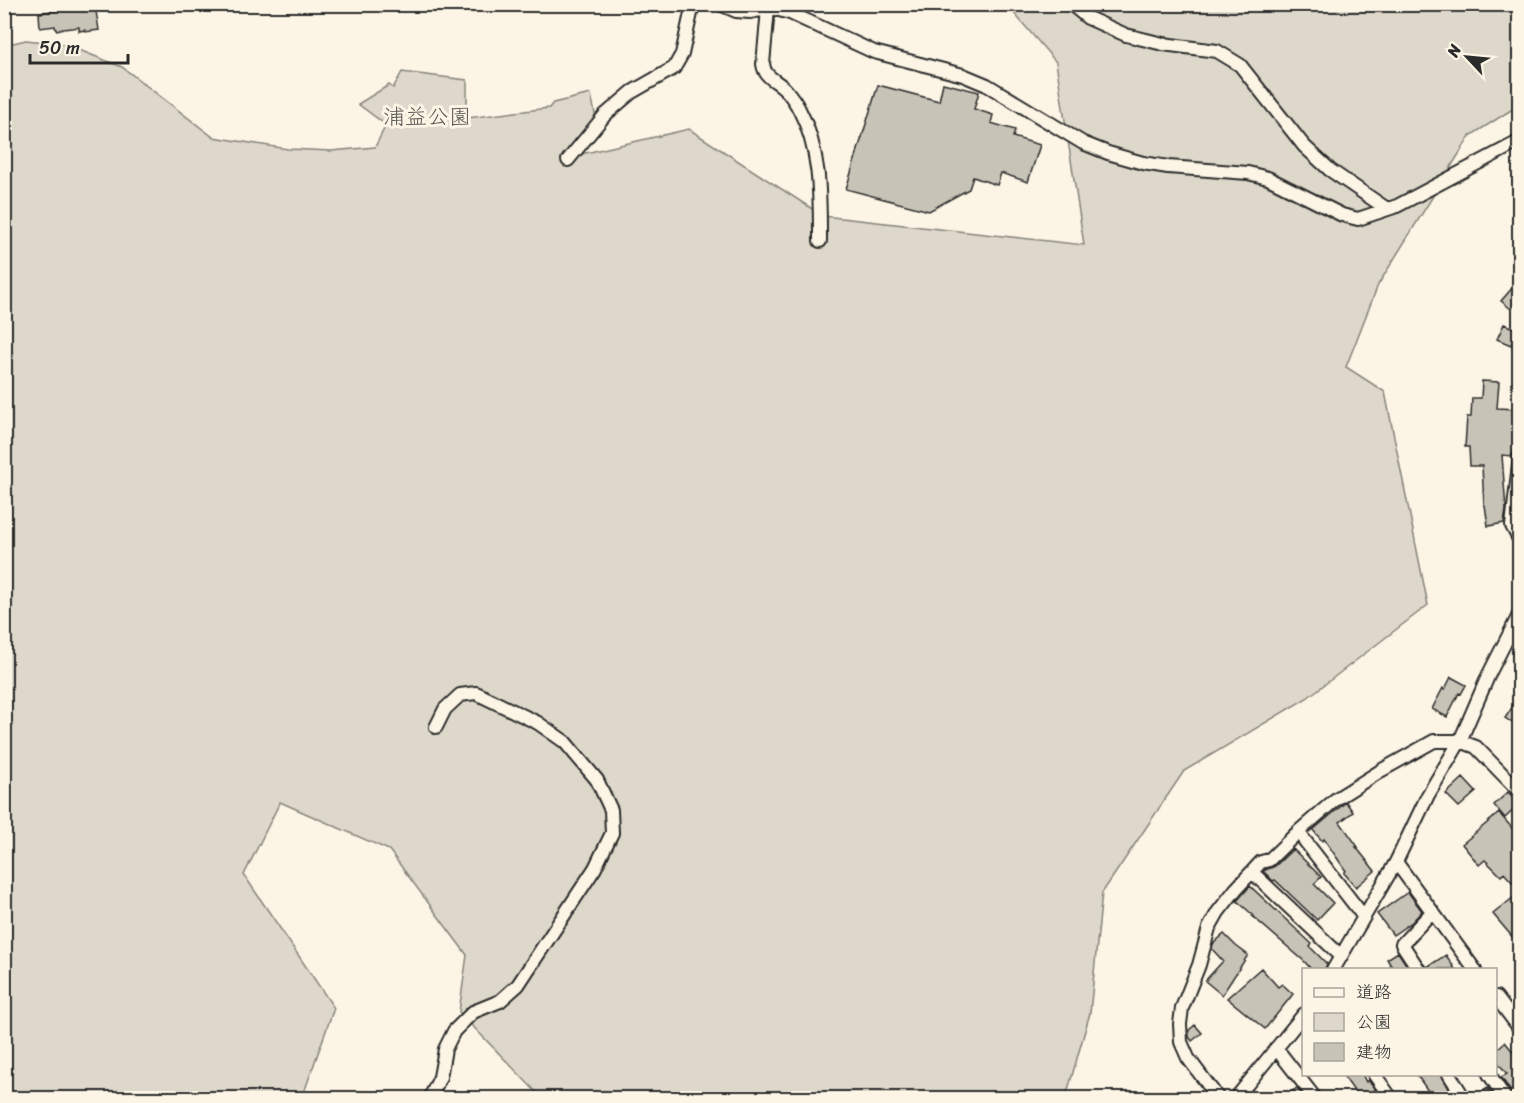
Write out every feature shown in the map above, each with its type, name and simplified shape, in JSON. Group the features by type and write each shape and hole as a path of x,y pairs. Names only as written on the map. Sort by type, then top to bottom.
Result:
{"street":[{"path":"568,160 605,115 632,92 674,68 682,54 693,4"},
{"path":"720,4 736,11 750,12 772,8 790,12 874,52 963,75 987,85 1083,143 1108,153 1168,167 1248,173 1268,178 1342,215 1358,219 1396,206 1424,193 1520,141"},
{"path":"1071,4 1088,18 1126,35 1163,44 1217,51 1240,65 1304,146 1330,170 1387,209"},
{"path":"768,9 764,71 769,78 786,90 799,109 810,135 818,167 820,241"},
{"path":"1520,455 1512,526 1520,541"},
{"path":"1335,968 1396,862 1428,795 1460,741 1489,674 1520,613"},
{"path":"430,1098 440,1077 445,1049 454,1031 473,1012 500,1001 518,986 595,867 612,833 611,810 597,780 565,742 538,723 476,693 460,695 445,709 436,727"},
{"path":"1218,1098 1188,1058 1181,1042 1182,1008 1199,964 1209,928 1218,912 1261,862 1269,860 1336,799 1434,741 1460,741 1476,747 1520,792"},
{"path":"1298,832 1364,917"},
{"path":"1396,862 1474,968"},
{"path":"1252,872 1341,956"},
{"path":"1418,968 1402,944 1432,912"},
{"path":"1497,998 1520,1029"},
{"path":"1512,1018 1520,1006"},
{"path":"1236,1098 1302,1016"},
{"path":"1276,1048 1315,1098"},
{"path":"1375,1076 1391,1098"},
{"path":"1450,1076 1464,1098"},
{"path":"1490,1076 1505,1098"}],"green space":[{"name":"浦益公園","path":"1007,5 1519,5 1519,105 1470,136 1378,285 1346,367 1385,392 1428,605 1307,698 1184,771 1102,893 1090,1013 1066,1097 542,1098 459,1012 467,955 389,850 280,802 244,875 334,1008 302,1098 5,1098 4,45 26,40 64,44 122,67 213,137 288,149 331,151 375,147 386,125 358,104 389,85 393,88 402,72 467,80 467,118 549,108 553,103 591,94 596,119 564,158 689,129 823,216 1084,245 1056,62"}],"building":[{"path":"95,5 99,30 85,32 85,30 79,31 79,27 56,30 55,26 40,28 39,13"},
{"path":"943,83 979,92 974,109 993,115 991,123 1015,130 1013,137 1040,145 1028,182 1001,173 997,185 973,177 969,189 929,211 846,189 878,85 939,101"},
{"path":"1520,279 1520,299 1511,309 1501,301"},
{"path":"1504,324 1518,330 1511,345 1497,339"},
{"path":"1482,381 1499,382 1497,408 1518,409 1515,448 1512,456 1502,455 1506,510 1504,523 1488,526 1484,505 1482,466 1470,466 1469,447 1465,447 1467,417 1471,417 1472,398 1481,398"},
{"path":"1451,677 1466,685 1461,694 1459,693 1447,717 1432,709"},
{"path":"1520,696 1520,728 1505,718"},
{"path":"1463,778 1476,792 1459,807 1446,794"},
{"path":"1508,792 1520,804 1505,818 1494,805"},
{"path":"1346,802 1353,812 1340,822 1375,871 1356,887 1344,873 1346,871 1324,839 1322,841 1313,830"},
{"path":"1499,813 1520,837 1520,891 1504,873 1501,876 1485,860 1479,865 1462,844"},
{"path":"1293,849 1321,877 1314,884 1333,903 1317,920 1263,871 1275,866"},
{"path":"1250,886 1312,944 1310,947 1327,964 1325,968 1310,968 1237,901"},
{"path":"1408,892 1422,911 1412,922 1393,935 1377,914"},
{"path":"1520,892 1520,946 1493,914"},
{"path":"1224,934 1248,955 1222,995 1205,981 1223,961 1212,949 1213,944"},
{"path":"1398,952 1408,968 1392,968 1387,959"},
{"path":"1446,955 1454,968 1427,968"},
{"path":"1261,968 1278,987 1282,984 1293,994 1265,1029 1227,998"},
{"path":"1195,1025 1202,1033 1192,1041 1189,1037 1189,1030"},
{"path":"1505,1042 1519,1059 1516,1062 1520,1068 1520,1087 1511,1092 1501,1077 1507,1074 1497,1061 1497,1049"},
{"path":"1343,1076 1363,1076 1381,1098 1359,1098"},
{"path":"1417,1076 1442,1076 1454,1098 1433,1098"},
{"path":"1297,1088 1305,1098 1282,1098"},
{"path":"1488,1088 1495,1098 1472,1098 1472,1097"}]}
